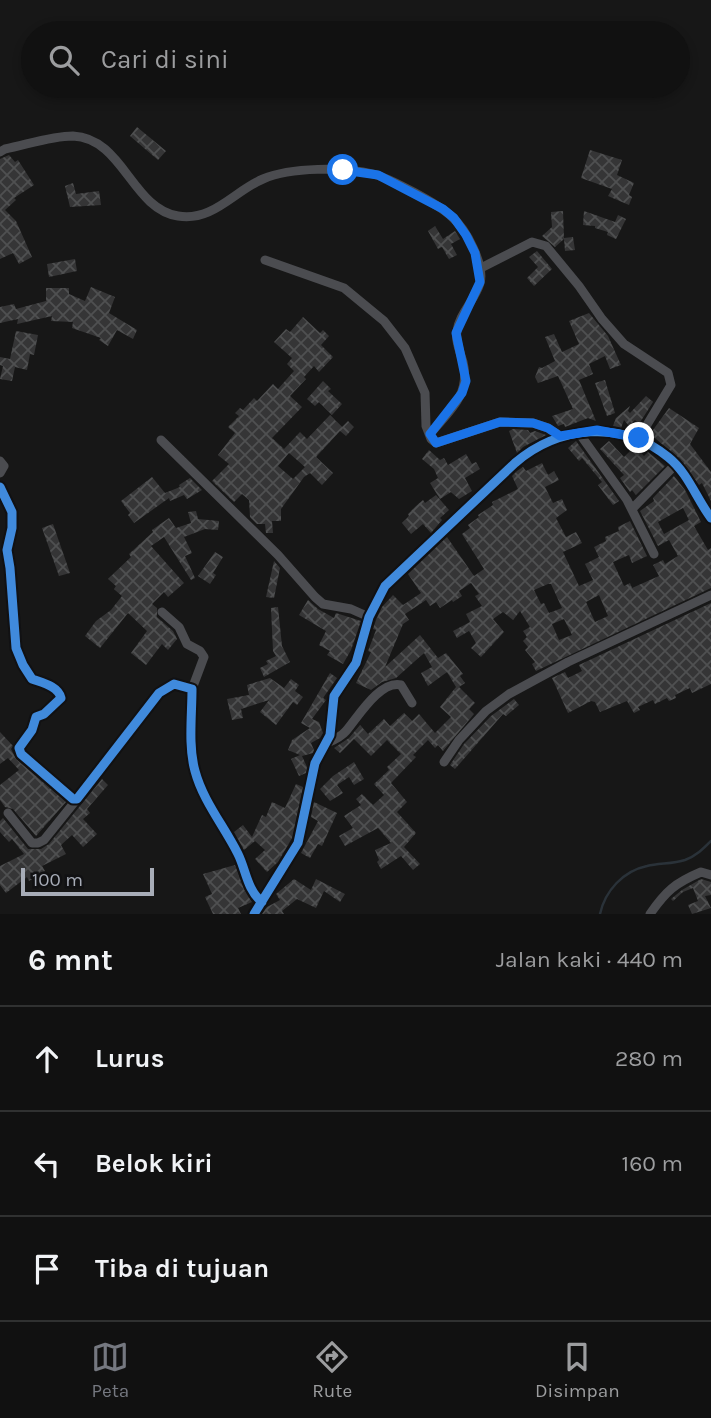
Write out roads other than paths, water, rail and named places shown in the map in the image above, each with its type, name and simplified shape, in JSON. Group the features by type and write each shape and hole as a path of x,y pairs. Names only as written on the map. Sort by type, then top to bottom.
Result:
{"street":[{"path":"0,152 72,136 90,139 106,149 162,212 180,217 201,216 264,178 281,174 343,170 378,175 443,209 454,218 466,235 479,269 480,282 456,333 466,381 462,393 430,434"},
{"path":"479,269 532,242 546,246 624,344 668,373 671,385 639,438"},
{"path":"265,260 344,288 384,321 405,348 425,393 426,426 436,443 500,422 533,423 560,436"},
{"path":"254,914 298,843 315,763 330,735 334,696 356,663 369,617 385,586 526,453 560,436 579,432 597,430 639,438 668,457 685,475 711,519"},
{"path":"579,432 632,509 654,554"},
{"path":"161,440 278,555 323,604 351,608 369,617"},
{"path":"0,461 4,466 0,473"},
{"path":"632,509 676,465"},
{"path":"0,487 12,512 7,550 18,655 32,679 58,691 61,698 44,714 36,717 32,730 19,748 20,752 73,799 77,799"},
{"path":"444,762 458,740 486,711 509,694 568,662 711,595"},
{"path":"162,611 179,627 189,646 200,651 204,657 192,689 192,758 207,799 242,862 253,893 262,902"},
{"path":"8,813 32,843 44,840 164,688 174,684 192,689"},
{"path":"327,743 341,736 373,698 395,684 401,685 412,703"},
{"path":"650,914 677,882 701,872 711,876"}],"waterway":[{"path":"600,914 611,890 630,872 647,866 685,860 711,841"}]}
